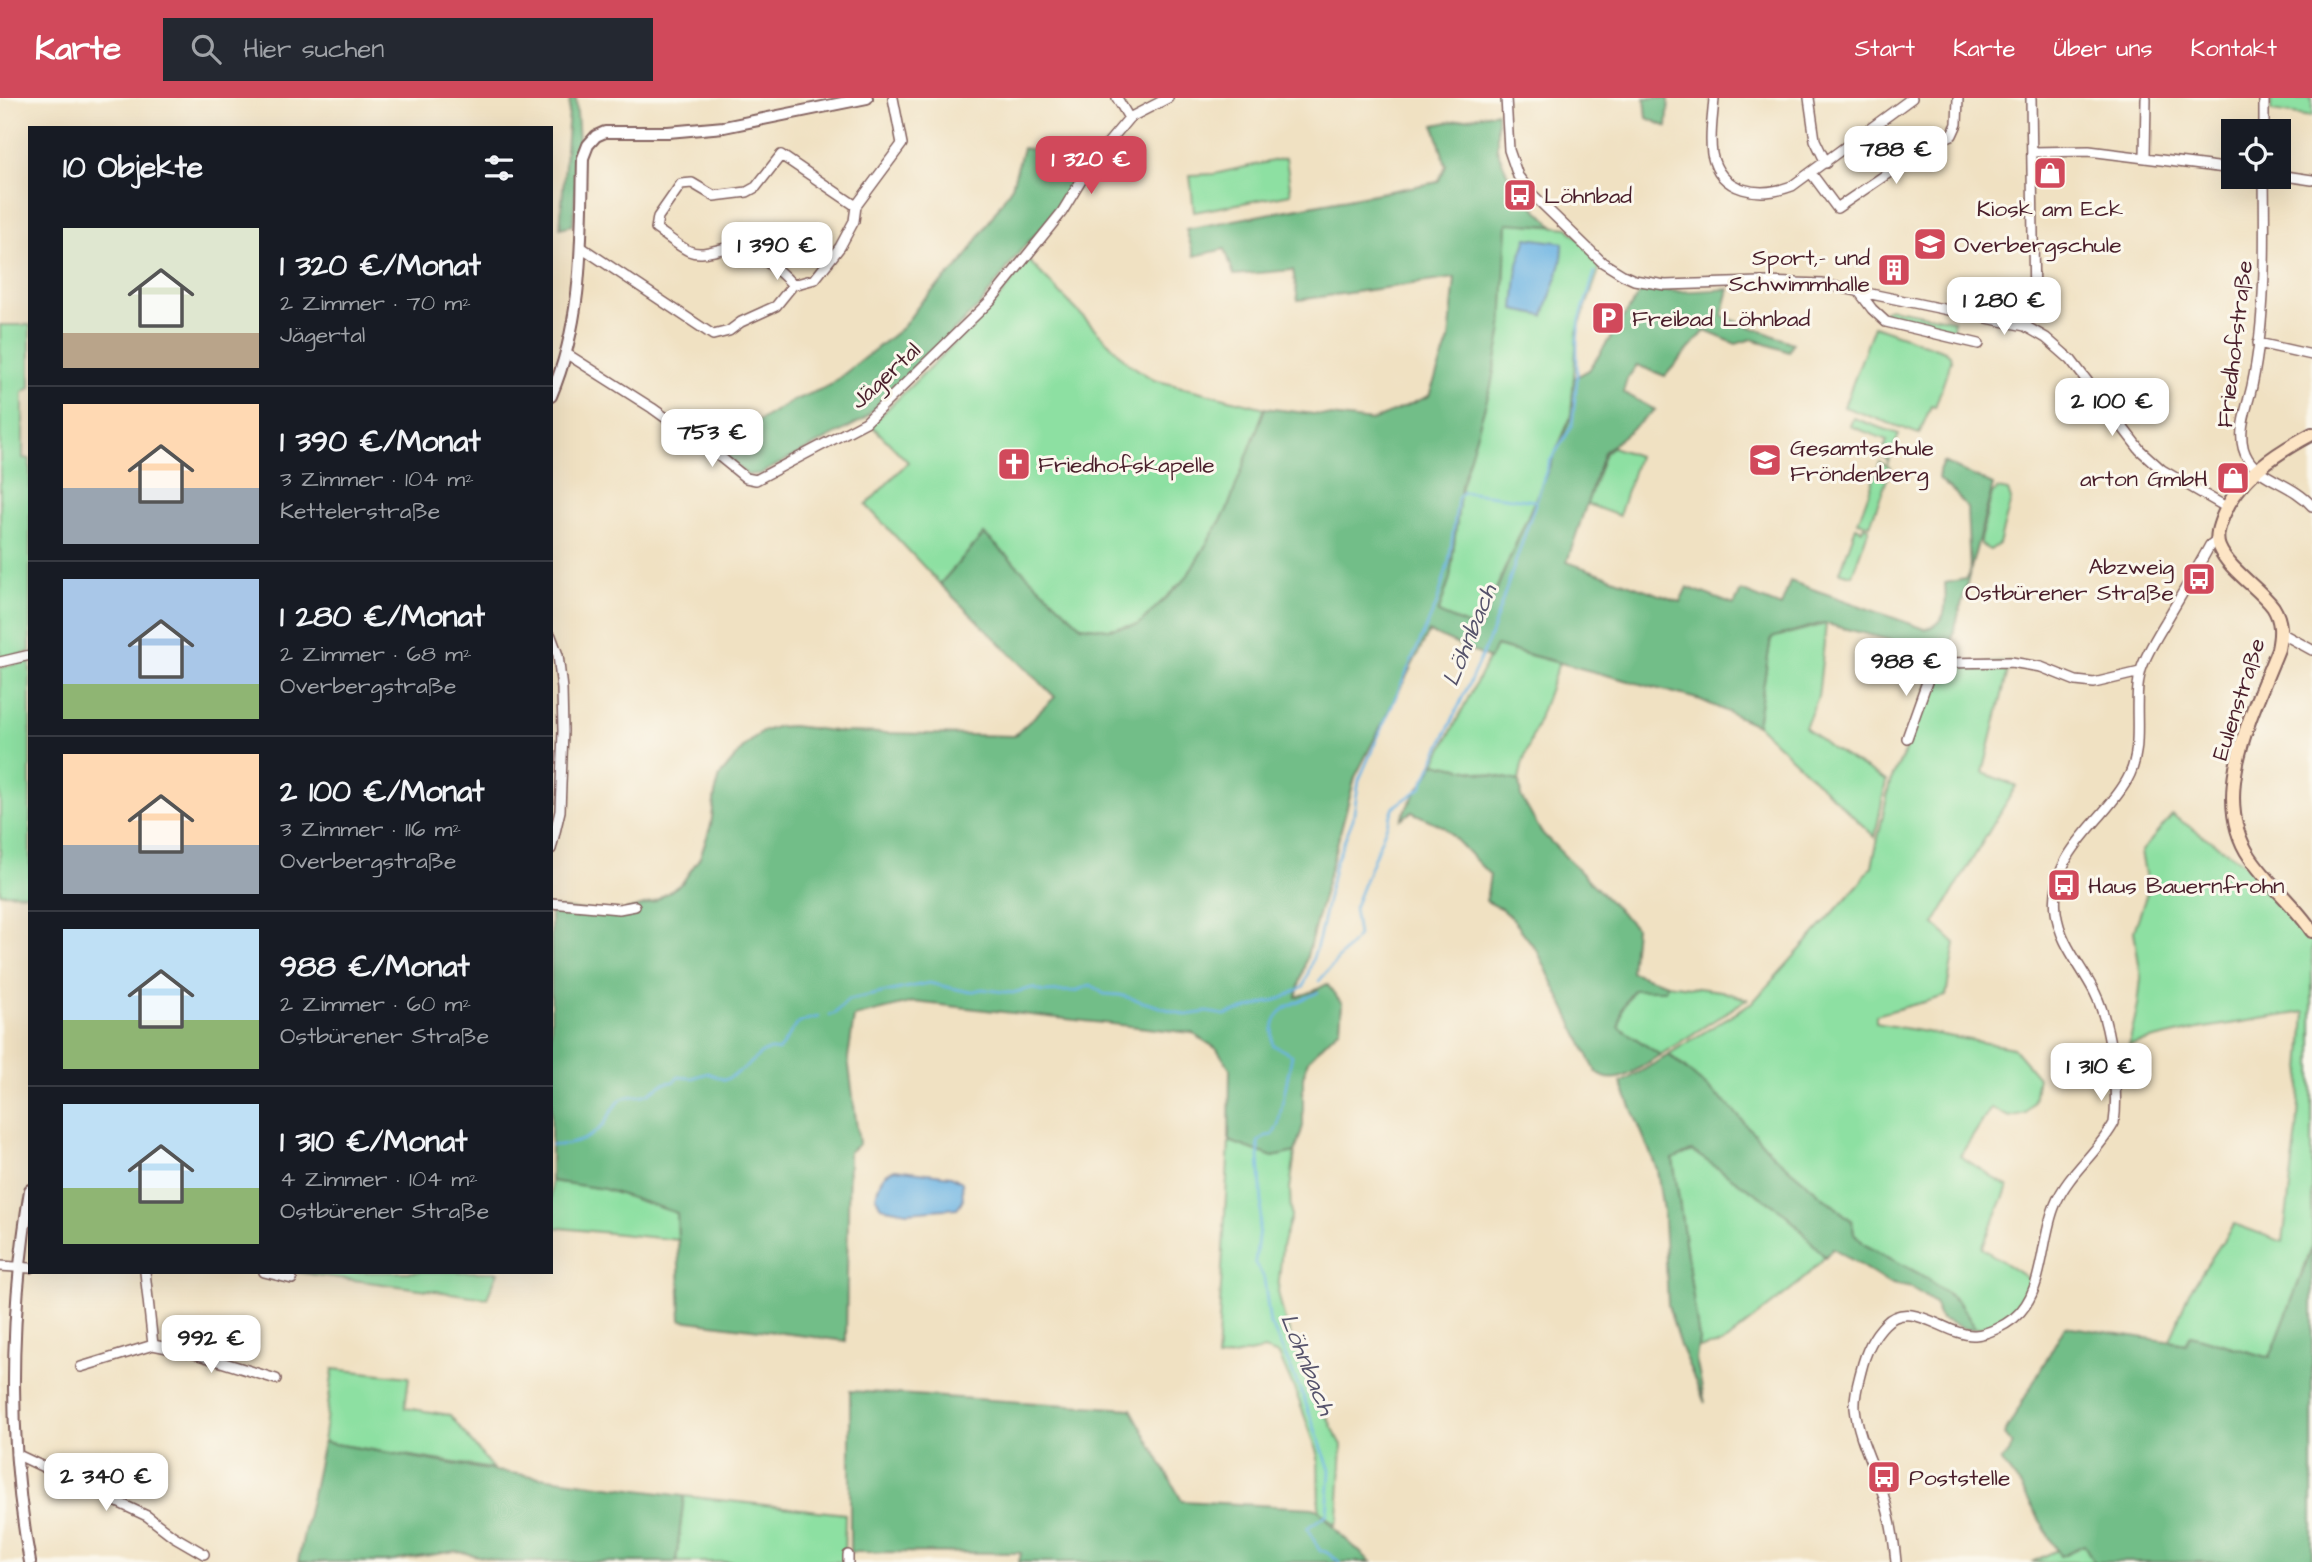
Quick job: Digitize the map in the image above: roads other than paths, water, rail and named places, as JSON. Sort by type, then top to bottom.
[{"type":"main road","points":[[2218,539],[2220,524],[2227,507],[2240,487],[2257,469],[2312,434]]},
{"type":"main road","name":"Eulenstraße","points":[[2218,539],[2219,548],[2228,560],[2273,607],[2281,633],[2278,649],[2242,742],[2232,815],[2238,837],[2251,859],[2312,931]]},
{"type":"street","points":[[553,391],[568,354],[577,304],[583,158],[588,145],[596,136],[605,132],[667,132],[724,127],[867,98]]},
{"type":"street","points":[[581,247],[713,335],[729,331],[741,322],[776,306],[793,285],[815,279],[840,247],[854,221],[856,206],[902,144],[893,98]]},
{"type":"street","points":[[1118,100],[1129,118],[1168,98]]},
{"type":"street","points":[[1506,98],[1509,150],[1518,176],[1532,194],[1602,262],[1623,275],[1634,280],[1665,285],[1823,285],[2025,326],[2046,338],[2071,360],[2140,450],[2162,470],[2227,507]]},
{"type":"street","points":[[1714,98],[1713,155],[1720,172],[1737,188],[1763,193],[1791,186],[1912,98]]},
{"type":"street","points":[[1808,98],[1815,140],[1826,163]]},
{"type":"street","points":[[1896,98],[1897,110]]},
{"type":"street","points":[[1811,173],[1837,208],[1934,142],[1952,135],[1957,124],[1958,98]]},
{"type":"street","points":[[2025,326],[2034,306],[2031,98]]},
{"type":"street","points":[[2145,157],[2146,98]]},
{"type":"street","points":[[2264,98],[2264,119]]},
{"type":"street","name":"Jägertal","points":[[568,354],[652,408],[746,478],[756,480],[866,422],[990,300],[1062,212],[1093,161],[1129,118]]},
{"type":"street","points":[[2032,152],[2089,152],[2221,167]]},
{"type":"street","points":[[793,285],[783,274],[747,249],[736,246],[691,252],[656,229],[658,217],[681,184],[692,183],[714,196],[747,192],[756,187],[781,155],[856,206]]},
{"type":"street","points":[[2291,177],[2312,180]]},
{"type":"street","name":"Friedhofstraße","points":[[2257,469],[2248,458],[2241,437],[2258,343],[2264,264],[2264,189]]},
{"type":"street","points":[[1860,292],[1871,309],[1886,322],[1979,344]]},
{"type":"street","points":[[2258,343],[2312,355]]},
{"type":"street","points":[[2257,469],[2296,490],[2312,506]]},
{"type":"street","points":[[1896,1562],[1887,1505],[1855,1408],[1857,1387],[1870,1345],[1887,1321],[1908,1315],[1921,1316],[1965,1334],[1975,1335],[1986,1333],[2012,1320],[2024,1309],[2032,1293],[2045,1234],[2060,1193],[2114,1123],[2111,1051],[2105,1020],[2095,993],[2065,945],[2058,928],[2056,893],[2068,856],[2127,782],[2134,765],[2140,672],[2210,545],[2218,539]]},
{"type":"street","points":[[2281,633],[2312,650]]},
{"type":"street","points":[[553,641],[558,655],[562,689],[563,731],[560,811],[553,841]]},
{"type":"street","points":[[0,662],[28,655]]},
{"type":"street","points":[[1907,738],[1932,668],[1941,663],[2011,662],[2041,667],[2076,681],[2094,683],[2140,672]]},
{"type":"street","points":[[553,903],[618,909],[635,906]]},
{"type":"street","points":[[28,1216],[13,1388],[16,1454],[30,1562]]},
{"type":"street","points":[[0,1266],[24,1268]]},
{"type":"street","points":[[145,1274],[153,1345]]},
{"type":"street","points":[[272,1274],[292,1279]]},
{"type":"street","points":[[81,1367],[153,1345],[192,1353],[276,1380]]},
{"type":"street","points":[[16,1454],[147,1516],[173,1536],[204,1554]]},
{"type":"water","points":[[1527,238],[1563,243],[1559,271],[1544,316],[1514,310],[1518,264]]},
{"type":"water","points":[[895,1169],[951,1176],[962,1182],[963,1200],[957,1208],[907,1212],[881,1207],[876,1197],[880,1183]]},
{"type":"waterway","name":"Löhnbach","points":[[1319,981],[1358,936],[1354,908],[1394,807],[1421,788],[1489,640],[1549,463],[1572,426],[1580,319],[1595,272]]},
{"type":"waterway","points":[[830,1015],[848,1000],[929,983],[970,992],[982,989],[1012,993],[1032,988],[1043,992],[1075,991],[1091,985],[1104,994],[1120,995],[1186,1015],[1207,1012],[1225,1015],[1283,998],[1304,986],[1319,939],[1335,864],[1353,819],[1359,780],[1437,603],[1449,561],[1458,498],[1463,492],[1536,501]]},
{"type":"waterway","name":"Löhnbach","points":[[1318,992],[1284,1009],[1275,1021],[1273,1029],[1273,1045],[1292,1055],[1278,1125],[1273,1135],[1258,1142],[1262,1203],[1255,1262],[1264,1278],[1270,1325],[1303,1396],[1330,1470],[1327,1514],[1307,1528],[1320,1551],[1340,1562]]},
{"type":"waterway","points":[[553,1145],[565,1145],[585,1139],[602,1126],[622,1099],[646,1094],[678,1077],[692,1078],[708,1073],[725,1080],[745,1068],[760,1054],[768,1050],[778,1051],[797,1025],[819,1017]]},
{"type":"place","name":"Kiosk am Eck","points":[[2050,173]]},
{"type":"place","name":"Löhnbad","points":[[1520,195]]},
{"type":"place","name":"Overbergschule","points":[[1930,244]]},
{"type":"place","name":"Sport,- und Schwimmhalle","points":[[1894,270]]},
{"type":"place","name":"Freibad Löhnbad","points":[[1608,318]]},
{"type":"place","name":"Gesamtschule Fröndenberg","points":[[1765,460]]},
{"type":"place","name":"Friedhofskapelle","points":[[1014,464]]},
{"type":"place","name":"arton GmbH","points":[[2233,478]]},
{"type":"place","name":"Abzweig Ostbürener Straße","points":[[2199,579]]},
{"type":"place","name":"Haus Bauernfrohn","points":[[2064,885]]},
{"type":"place","name":"Poststelle","points":[[1884,1477]]}]
